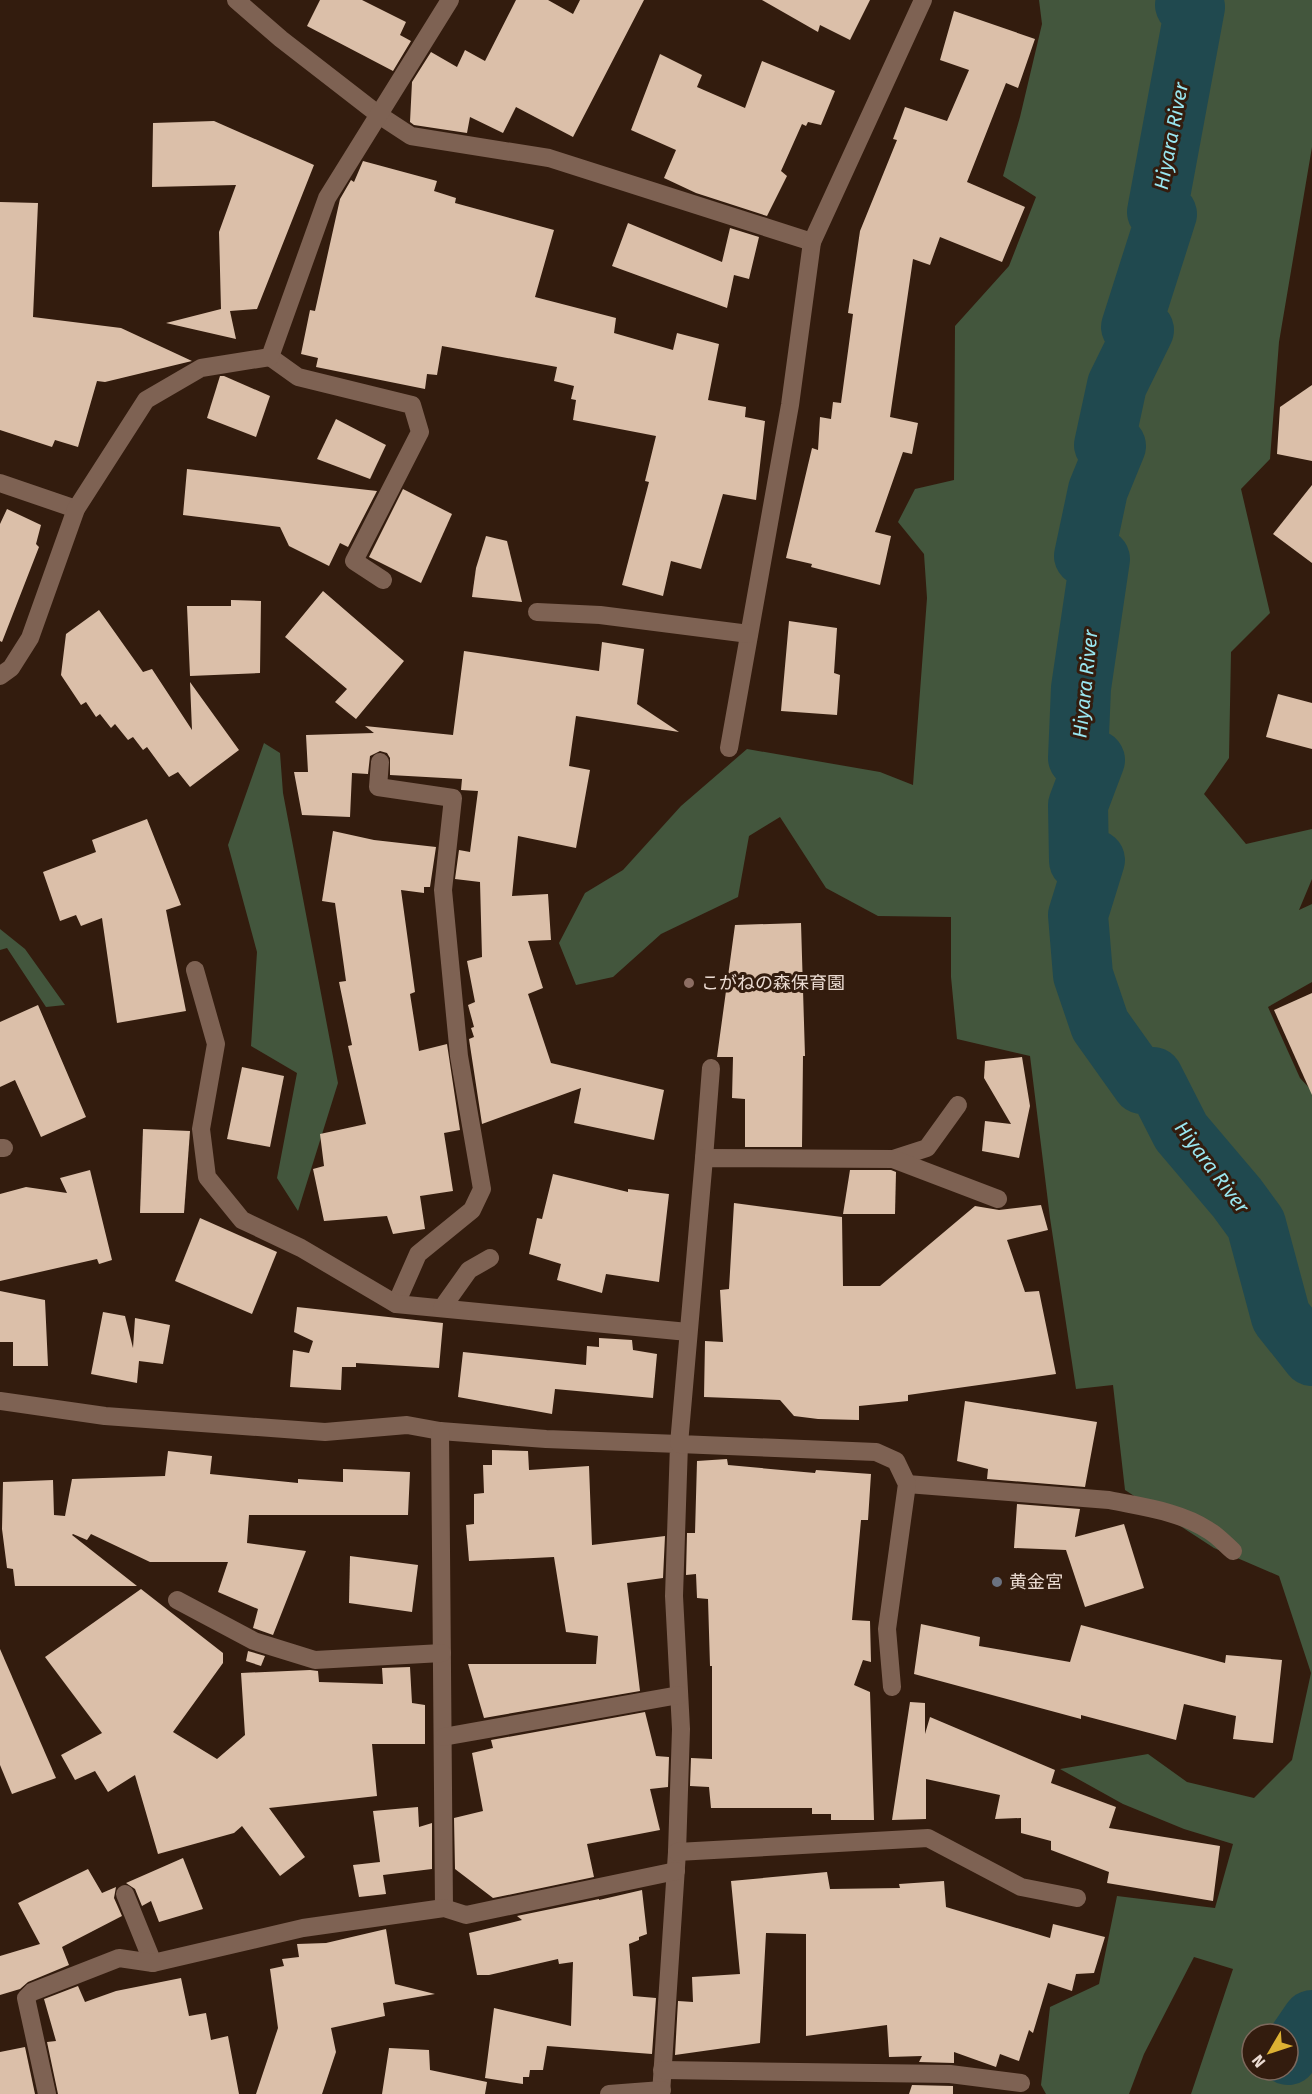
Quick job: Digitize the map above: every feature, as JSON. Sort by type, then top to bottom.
[{"type":"street","points":[[236,0],[281,39],[379,115],[411,136],[549,158],[812,242]]},
{"type":"street","points":[[270,357],[327,198],[450,0]]},
{"type":"street","points":[[729,748],[790,405],[812,242],[923,0]]},
{"type":"street","points":[[0,676],[11,668],[30,638],[76,509],[146,400],[201,368],[270,357],[298,377],[411,405],[420,432],[354,561],[383,580]]},
{"type":"street","points":[[0,483],[76,509]]},
{"type":"street","points":[[537,612],[600,615],[749,634]]},
{"type":"street","points":[[381,762],[378,787],[453,798],[443,890],[459,1056],[482,1189],[472,1210],[418,1254],[396,1304]]},
{"type":"street","points":[[195,970],[216,1044],[201,1129],[207,1177],[242,1220],[301,1248],[396,1304],[688,1332]]},
{"type":"street","points":[[609,2094],[662,2092],[677,1852],[681,1729],[674,1596],[679,1444],[711,1068]]},
{"type":"street","points":[[704,1158],[893,1159],[927,1148],[958,1105]]},
{"type":"street","points":[[893,1159],[998,1199]]},
{"type":"street","points":[[442,1308],[469,1270],[490,1258]]},
{"type":"street","points":[[0,1401],[105,1416],[325,1432],[407,1425],[440,1431],[546,1439],[876,1452],[896,1461],[907,1484],[887,1629],[892,1687]]},
{"type":"street","points":[[440,1431],[444,1908]]},
{"type":"street","points":[[907,1484],[1109,1500],[1129,1504],[1185,1517],[1209,1530],[1233,1551]]},
{"type":"street","points":[[177,1600],[254,1641],[315,1660],[442,1653]]},
{"type":"street","points":[[442,1737],[679,1695]]},
{"type":"street","points":[[677,1852],[928,1839],[1021,1887],[1077,1898]]},
{"type":"street","points":[[47,2094],[26,1998],[32,1992],[119,1958],[153,1963],[303,1928],[444,1908],[466,1916],[676,1871]]},
{"type":"street","points":[[125,1894],[153,1963]]},
{"type":"street","points":[[662,2070],[950,2074],[1021,2083]]},
{"type":"green space","points":[[1039,0],[1312,0],[1312,147],[1279,342],[1270,459],[1241,489],[1270,613],[1231,652],[1229,758],[1204,794],[1246,844],[1312,829],[1312,879],[1299,910],[1312,904],[1312,982],[1268,1007],[1300,1078],[1312,1091],[1312,2094],[1191,2094],[1233,1969],[1194,1957],[1144,2054],[1129,2094],[1046,2094],[1041,2085],[1050,2007],[1099,1984],[1117,1896],[1215,1908],[1233,1844],[1184,1829],[1123,1804],[1060,1769],[1148,1754],[1187,1782],[1254,1798],[1292,1760],[1311,1673],[1279,1576],[1214,1548],[1125,1490],[1113,1385],[1076,1389],[1050,1218],[1030,1056],[957,1039],[951,977],[951,917],[878,916],[826,888],[780,817],[749,836],[738,897],[661,934],[613,977],[576,985],[559,943],[585,893],[623,870],[681,806],[747,749],[880,772],[913,785],[927,598],[924,554],[898,522],[915,489],[954,480],[955,326],[1009,266],[1036,197],[1003,176],[1020,117],[1042,24]]},
{"type":"green space","points":[[264,743],[280,753],[283,793],[338,1083],[298,1211],[277,1178],[297,1073],[251,1046],[257,952],[228,845]]},
{"type":"green space","points":[[0,929],[25,949],[65,1005],[46,1007],[7,948],[0,950]]},
{"type":"building","points":[[320,0],[362,0],[406,22],[400,35],[411,41],[393,71],[307,26]]},
{"type":"building","points":[[516,0],[548,0],[573,14],[580,0],[644,0],[573,137],[516,107],[503,133],[470,117],[467,133],[414,125],[410,122],[412,82],[431,52],[457,67],[465,50],[485,61]]},
{"type":"building","points":[[762,0],[870,0],[850,40],[820,25],[818,32]]},
{"type":"building","points":[[954,11],[1035,39],[1018,88],[1006,83],[967,182],[1025,207],[1002,262],[940,237],[930,265],[913,259],[890,417],[918,423],[912,454],[903,452],[875,532],[891,536],[880,585],[786,558],[812,448],[818,450],[820,417],[831,419],[833,402],[841,403],[853,314],[848,313],[860,231],[897,140],[893,139],[905,107],[947,121],[969,70],[940,60]]},
{"type":"building","points":[[660,54],[702,75],[697,87],[745,108],[762,61],[835,91],[821,125],[808,122],[806,126],[802,124],[781,171],[787,176],[767,216],[696,193],[664,178],[676,150],[631,130]]},
{"type":"building","points":[[214,121],[314,165],[257,309],[230,311],[236,339],[166,323],[221,309],[219,232],[236,185],[152,187],[153,123]]},
{"type":"building","points":[[363,161],[437,181],[434,191],[456,198],[455,203],[554,230],[535,297],[616,318],[614,333],[673,350],[677,333],[719,344],[708,400],[746,407],[745,417],[765,421],[756,500],[723,494],[701,569],[671,561],[663,596],[622,585],[649,482],[645,481],[656,436],[573,420],[576,400],[571,399],[574,386],[554,381],[557,367],[442,346],[437,375],[427,374],[425,389],[316,367],[318,358],[301,354],[310,310],[315,311],[340,199],[351,180],[354,182]]},
{"type":"building","points":[[0,202],[38,203],[33,317],[121,328],[192,361],[105,382],[97,381],[78,447],[55,440],[52,447],[0,430]]},
{"type":"building","points":[[628,223],[722,262],[730,228],[759,237],[749,279],[734,275],[727,308],[612,266]]},
{"type":"building","points":[[220,376],[270,396],[256,437],[207,418]]},
{"type":"building","points":[[1312,385],[1312,461],[1277,454],[1280,407]]},
{"type":"building","points":[[336,419],[386,445],[370,479],[317,459]]},
{"type":"building","points":[[187,469],[377,491],[348,547],[340,543],[329,566],[289,546],[280,527],[183,515]]},
{"type":"building","points":[[1312,485],[1312,563],[1273,534]]},
{"type":"building","points":[[403,489],[452,514],[421,583],[369,557]]},
{"type":"building","points":[[7,509],[41,525],[36,544],[39,547],[2,642],[0,641],[0,524]]},
{"type":"building","points":[[486,536],[507,541],[522,602],[472,597],[476,568]]},
{"type":"building","points":[[323,591],[404,661],[356,719],[335,702],[347,689],[285,637]]},
{"type":"building","points":[[231,600],[261,601],[260,673],[190,676],[187,606],[231,606]]},
{"type":"building","points":[[99,610],[143,672],[152,669],[192,730],[190,682],[239,750],[190,787],[178,772],[169,777],[147,747],[143,750],[133,737],[128,740],[115,724],[111,728],[100,714],[96,717],[86,702],[81,705],[61,675],[66,634]]},
{"type":"building","points":[[789,621],[837,628],[834,673],[840,675],[837,715],[781,711]]},
{"type":"building","points":[[602,642],[644,649],[637,704],[679,732],[576,716],[569,766],[590,770],[576,848],[518,836],[512,896],[548,894],[551,940],[528,941],[543,988],[528,994],[551,1063],[664,1090],[654,1140],[574,1123],[581,1088],[482,1124],[469,1039],[474,1037],[471,1028],[474,1027],[468,1005],[475,1002],[467,961],[482,957],[480,882],[455,879],[459,850],[470,852],[478,791],[461,790],[462,779],[390,775],[390,758],[387,753],[380,751],[370,756],[368,774],[352,773],[350,817],[302,815],[294,772],[308,772],[306,735],[374,733],[365,726],[453,735],[464,651],[599,671]]},
{"type":"building","points":[[1278,694],[1312,703],[1312,749],[1266,737]]},
{"type":"building","points":[[147,819],[181,905],[166,910],[186,1011],[117,1023],[102,918],[81,926],[76,915],[60,921],[43,872],[96,852],[92,840]]},
{"type":"building","points":[[333,831],[374,840],[436,847],[430,887],[424,887],[424,893],[401,890],[415,992],[410,994],[419,1051],[447,1044],[460,1130],[444,1133],[453,1191],[420,1196],[425,1229],[393,1234],[387,1216],[324,1221],[313,1169],[324,1166],[320,1134],[366,1124],[348,1046],[352,1045],[339,982],[346,981],[335,903],[322,901]]},
{"type":"building","points":[[801,923],[805,1056],[803,1056],[802,1147],[745,1147],[745,1099],[732,1098],[733,1057],[717,1057],[735,925]]},
{"type":"building","points":[[1312,993],[1312,1095],[1274,1010]]},
{"type":"building","points":[[38,1005],[86,1117],[41,1137],[15,1080],[0,1087],[0,1022]]},
{"type":"building","points":[[1022,1057],[1030,1106],[1019,1158],[982,1151],[985,1121],[1011,1124],[984,1078],[985,1061]]},
{"type":"building","points":[[242,1067],[284,1076],[270,1147],[227,1139]]},
{"type":"building","points":[[143,1129],[190,1131],[184,1213],[140,1213]]},
{"type":"building","points":[[90,1170],[112,1260],[99,1264],[97,1259],[0,1281],[0,1194],[26,1187],[67,1193],[60,1178]]},
{"type":"building","points":[[850,1170],[896,1172],[895,1214],[843,1214]]},
{"type":"building","points":[[553,1174],[628,1192],[628,1189],[669,1194],[659,1282],[606,1274],[602,1293],[557,1280],[561,1264],[529,1254],[537,1218],[542,1219]]},
{"type":"building","points":[[734,1203],[842,1217],[843,1286],[880,1286],[975,1206],[999,1210],[1041,1205],[1048,1230],[1007,1240],[1025,1292],[1039,1291],[1056,1374],[908,1395],[908,1401],[859,1406],[859,1420],[794,1416],[780,1400],[704,1397],[705,1341],[723,1342],[720,1290],[729,1289]]},
{"type":"building","points":[[200,1218],[277,1252],[252,1314],[175,1281]]},
{"type":"building","points":[[0,1291],[45,1300],[48,1366],[13,1366],[13,1342],[0,1342]]},
{"type":"building","points":[[297,1307],[443,1323],[439,1368],[356,1363],[356,1367],[342,1367],[341,1390],[290,1387],[293,1350],[309,1353],[313,1341],[294,1332]]},
{"type":"building","points":[[103,1312],[125,1316],[133,1348],[135,1318],[170,1325],[163,1364],[139,1361],[137,1383],[91,1374]]},
{"type":"building","points":[[599,1338],[632,1340],[633,1350],[657,1354],[653,1398],[555,1389],[552,1414],[458,1397],[463,1352],[586,1365],[587,1346],[599,1347]]},
{"type":"building","points":[[965,1401],[1097,1422],[1085,1487],[987,1479],[988,1469],[957,1461]]},
{"type":"building","points":[[492,1450],[528,1451],[529,1470],[589,1466],[592,1545],[665,1536],[663,1578],[627,1583],[640,1691],[484,1718],[468,1664],[596,1664],[598,1636],[566,1632],[554,1557],[469,1561],[466,1525],[474,1524],[474,1494],[484,1493],[483,1465],[492,1465]]},
{"type":"building","points":[[168,1451],[212,1456],[210,1474],[298,1483],[298,1479],[343,1482],[343,1469],[410,1472],[408,1515],[249,1515],[247,1543],[306,1551],[273,1635],[253,1628],[258,1609],[218,1592],[228,1562],[150,1562],[91,1534],[87,1540],[72,1535],[137,1586],[15,1586],[13,1569],[7,1568],[2,1529],[3,1482],[53,1480],[54,1515],[65,1516],[72,1479],[165,1476]]},
{"type":"building","points":[[727,1459],[728,1465],[815,1473],[816,1470],[871,1474],[868,1520],[861,1520],[852,1620],[870,1621],[871,1662],[863,1660],[854,1685],[870,1692],[874,1820],[831,1820],[831,1814],[812,1814],[812,1808],[711,1808],[709,1787],[690,1786],[691,1758],[712,1759],[712,1666],[710,1666],[708,1599],[697,1598],[696,1574],[686,1575],[687,1533],[695,1533],[697,1461]]},
{"type":"building","points":[[1017,1504],[1080,1509],[1075,1537],[1124,1524],[1144,1588],[1085,1607],[1066,1550],[1014,1548]]},
{"type":"building","points":[[350,1556],[418,1565],[412,1612],[349,1603]]},
{"type":"building","points":[[141,1589],[223,1653],[223,1663],[173,1732],[217,1759],[245,1735],[241,1673],[310,1670],[318,1671],[319,1682],[383,1684],[382,1668],[410,1667],[412,1703],[425,1705],[425,1744],[372,1744],[377,1796],[269,1808],[305,1857],[280,1876],[242,1826],[234,1833],[158,1854],[135,1775],[108,1792],[95,1771],[75,1780],[61,1755],[102,1733],[45,1657]]},
{"type":"building","points":[[921,1624],[980,1637],[979,1646],[1070,1662],[1081,1625],[1225,1663],[1226,1655],[1282,1660],[1273,1743],[1233,1739],[1236,1716],[1184,1704],[1176,1740],[1081,1715],[1081,1719],[914,1674]]},
{"type":"building","points":[[0,1649],[56,1778],[12,1794],[0,1765]]},
{"type":"building","points":[[248,1651],[265,1656],[261,1666],[246,1661]]},
{"type":"building","points":[[910,1702],[925,1703],[925,1734],[930,1717],[1055,1770],[1051,1783],[1116,1807],[1109,1828],[1220,1846],[1213,1901],[1107,1883],[1109,1872],[1051,1850],[1051,1841],[1021,1833],[1021,1818],[995,1819],[1000,1795],[926,1779],[926,1819],[892,1820]]},
{"type":"building","points":[[645,1712],[656,1756],[669,1757],[668,1787],[650,1789],[660,1830],[587,1844],[594,1877],[493,1898],[455,1869],[454,1818],[483,1811],[472,1753],[493,1748],[491,1740]]},
{"type":"building","points":[[418,1807],[419,1827],[432,1823],[432,1869],[383,1875],[386,1894],[359,1897],[353,1865],[380,1862],[373,1811]]},
{"type":"building","points":[[183,1858],[203,1909],[159,1922],[151,1901],[142,1906],[135,1889],[126,1883]]},
{"type":"building","points":[[88,1869],[102,1893],[116,1887],[114,1898],[122,1916],[62,1947],[69,1965],[28,1982],[20,1989],[0,1995],[0,1956],[40,1944],[18,1903]]},
{"type":"building","points":[[827,1872],[830,1889],[900,1888],[899,1884],[944,1881],[946,1907],[1050,1938],[1053,1924],[1105,1937],[1094,1973],[1076,1974],[1072,1991],[1048,1983],[1033,2033],[1029,2030],[1019,2061],[1000,2054],[996,2067],[954,2052],[954,2063],[919,2062],[922,2056],[889,2057],[887,2025],[806,2036],[806,1934],[766,1933],[760,2043],[675,2055],[678,2001],[693,2002],[692,1977],[740,1974],[731,1881]]},
{"type":"building","points":[[642,1890],[647,1934],[629,1944],[633,1996],[656,1998],[652,2054],[547,2046],[543,2070],[530,2070],[529,2077],[523,2077],[523,2084],[485,2078],[494,2008],[571,2026],[573,1962],[559,1964],[558,1959],[489,1975],[477,1975],[469,1933],[522,1920],[517,1916]]},
{"type":"building","points":[[386,1929],[395,1984],[435,1994],[383,2003],[385,2016],[331,2028],[336,2052],[322,2094],[256,2094],[278,2028],[270,1969],[284,1966],[282,1959],[299,1957],[297,1944],[326,1943]]},
{"type":"building","points":[[181,1978],[189,2016],[206,2013],[211,2040],[228,2036],[239,2094],[58,2094],[47,2042],[56,2041],[44,1999],[78,1986],[85,2002],[116,1991]]},
{"type":"building","points":[[25,2047],[35,2094],[0,2094],[0,2052]]},
{"type":"building","points":[[389,2048],[429,2050],[430,2070],[487,2082],[485,2094],[382,2094]]},
{"type":"building","points":[[912,2085],[953,2086],[953,2094],[909,2094]]},
{"type":"waterway","name":"Hiyara River","points":[[1186,0],[1185,5],[1195,7],[1157,212],[1167,214],[1131,327],[1144,330],[1117,385],[1104,445],[1116,446],[1098,490],[1084,556],[1100,559],[1081,688],[1078,758],[1095,760],[1078,805],[1079,861],[1095,860],[1078,915],[1083,975],[1100,1025],[1142,1084],[1153,1077],[1181,1132],[1256,1224],[1281,1317],[1312,1356]]},
{"type":"waterway","name":"Hiyara River","points":[[1300,2038],[1312,2020]]},
{"type":"place","name":"こがねの森保育園","points":[[689,983]]},
{"type":"place","name":"黄金宮","points":[[997,1582]]}]
